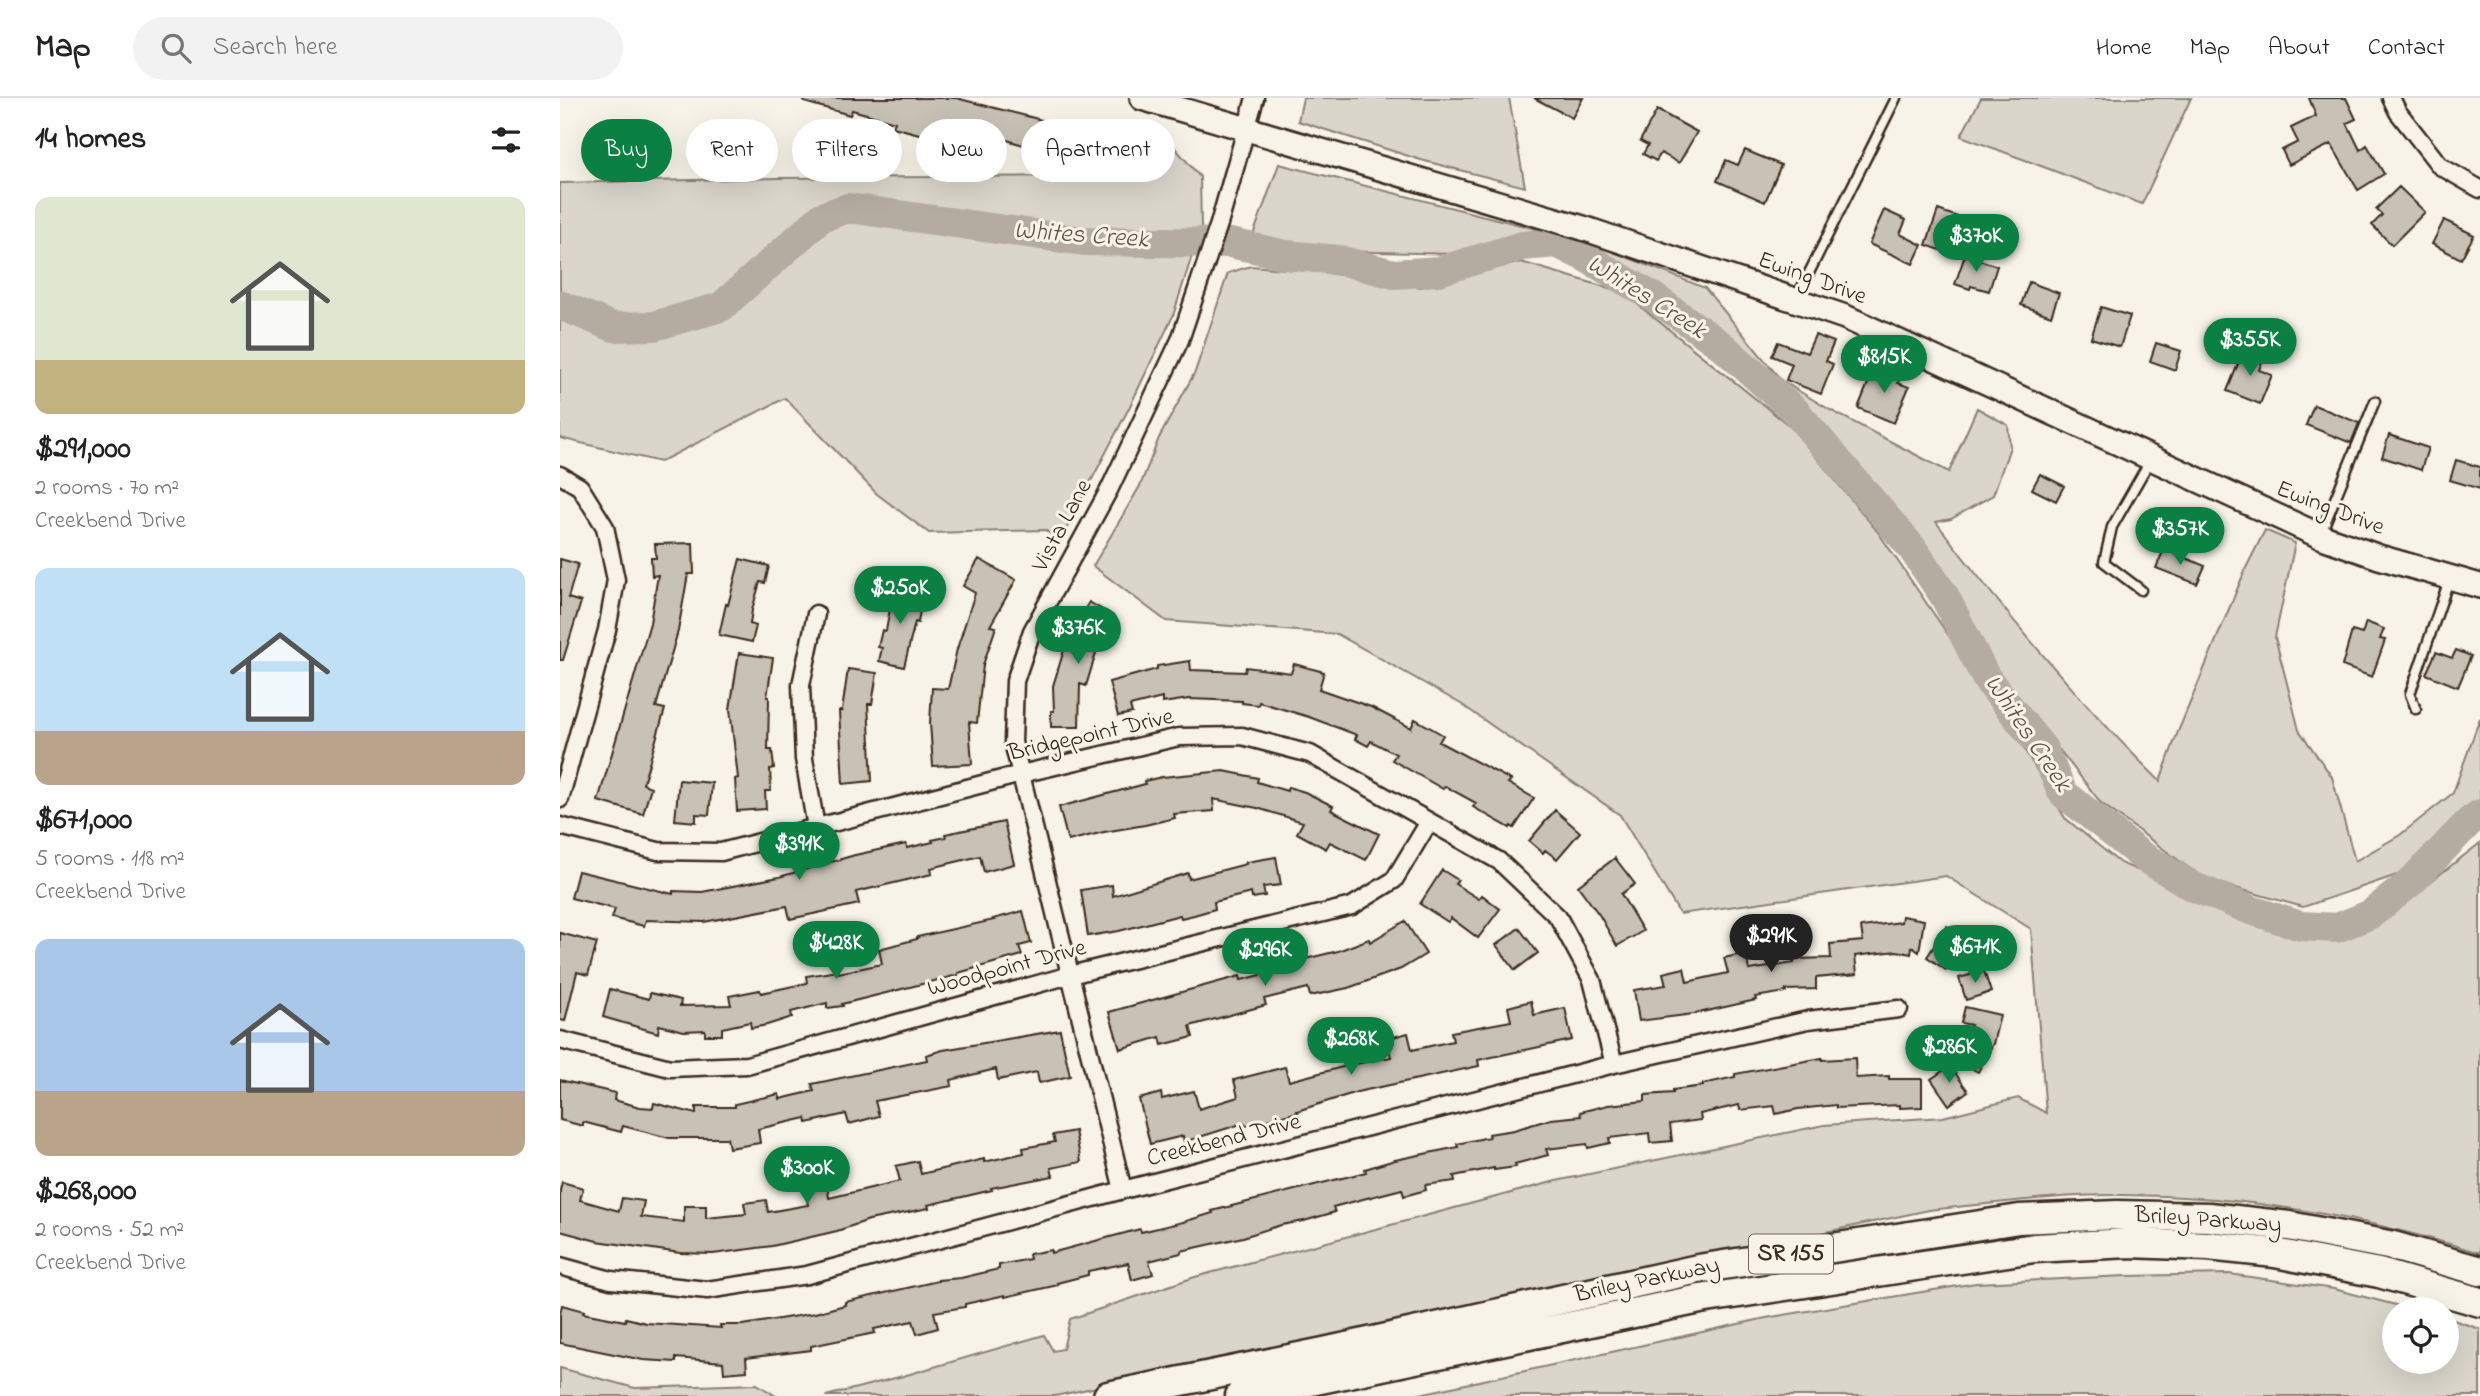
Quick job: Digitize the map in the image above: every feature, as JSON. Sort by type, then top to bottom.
[{"type":"highway","name":"Briley Parkway","points":[[1108,1396],[1324,1352],[1699,1269],[2020,1219],[2117,1215],[2209,1217],[2289,1226],[2393,1246],[2480,1271]]},
{"type":"highway","name":"Briley Parkway","points":[[1240,1396],[1700,1299],[2034,1248],[2129,1243],[2208,1246],[2275,1253],[2379,1273],[2480,1302]]},
{"type":"street","name":"Ewing Drive","points":[[1142,98],[1583,228],[1845,317],[2320,536],[2379,557],[2480,586]]},
{"type":"street","name":"Vista Lane","points":[[1124,1190],[1013,742],[1015,681],[1032,631],[1109,490],[1180,340],[1219,224],[1255,98]]},
{"type":"street","points":[[2391,98],[2398,112],[2440,166],[2480,189]]},
{"type":"street","points":[[560,475],[580,487],[606,527],[617,580],[607,630],[560,799]]},
{"type":"street","points":[[816,614],[800,685],[804,759],[816,827]]},
{"type":"street","name":"Bridgepoint Drive","points":[[560,826],[658,851],[720,852],[1021,774],[1179,737],[1241,736],[1310,754],[1499,861],[1558,917],[1592,981],[1614,1064]]},
{"type":"street","name":"Woodpoint Drive","points":[[560,1040],[670,1068],[747,1065],[1070,975],[1352,905],[1394,880],[1429,822]]},
{"type":"street","name":"Creekbend Drive","points":[[560,1266],[611,1280],[707,1290],[807,1275],[1614,1064],[1808,1020],[1899,1009]]},
{"type":"lane","points":[[1796,300],[1896,98]]},
{"type":"lane","points":[[2320,536],[2375,401]]},
{"type":"lane","points":[[2141,590],[2104,562],[2112,527],[2151,459]]},
{"type":"lane","points":[[2416,709],[2410,694],[2450,578]]},
{"type":"shaded area","points":[[1303,98],[1509,98],[1525,187],[1421,160],[1298,121]]},
{"type":"shaded area","points":[[1981,98],[2191,98],[2142,204],[1961,136]]},
{"type":"shaded area","points":[[1175,148],[1200,177],[1201,227],[1173,316],[1060,541],[1045,530],[929,533],[877,494],[785,398],[660,462],[560,438],[560,183],[686,180],[778,182],[778,178],[792,178],[792,182],[902,182],[902,177],[916,177],[916,182],[1007,182],[1007,177],[1021,176],[1021,182],[1175,182]]},
{"type":"shaded area","points":[[1279,164],[1591,243],[1705,288],[1781,380],[1830,410],[1949,472],[1977,408],[2008,425],[2010,447],[1993,495],[1951,519],[1936,522],[2043,656],[2100,720],[2160,781],[2246,568],[2265,530],[2295,543],[2275,637],[2299,730],[2332,777],[2355,861],[2400,835],[2453,793],[2480,718],[2480,805],[2400,874],[2303,907],[2204,879],[2101,803],[1997,670],[1906,523],[1795,400],[1690,308],[1593,251],[1541,236],[1456,254],[1336,251],[1252,238]]},
{"type":"shaded area","points":[[1521,262],[1622,292],[1791,427],[1878,532],[2013,730],[2065,818],[2120,863],[2243,914],[2312,934],[2370,929],[2480,843],[2480,1253],[2391,1228],[2254,1203],[2161,1196],[2091,1195],[2045,1198],[1929,1210],[1055,1396],[826,1396],[1044,1335],[1053,1351],[1063,1349],[1070,1319],[1195,1277],[1556,1181],[1824,1125],[1943,1117],[2018,1098],[2046,1113],[2031,929],[1946,876],[1680,914],[1620,815],[1461,704],[1337,634],[1166,621],[1093,566],[1140,486],[1159,438],[1195,372],[1228,273],[1251,266],[1321,272],[1421,287]]},
{"type":"shaded area","points":[[2229,1274],[2334,1289],[2382,1301],[2382,1374],[2459,1374],[2459,1322],[2480,1329],[2480,1396],[1411,1396],[1766,1318],[1976,1283]]},
{"type":"shaded area","points":[[560,1368],[635,1388],[757,1384],[776,1396],[560,1396]]},
{"type":"building","points":[[804,98],[956,98],[1038,119],[1021,119],[1021,144],[1007,140],[1007,119],[916,119],[916,133],[902,129],[902,119],[884,119],[852,110],[850,115],[804,102]]},
{"type":"building","points":[[1534,98],[1583,98],[1572,118]]},
{"type":"building","points":[[2309,98],[2346,98],[2356,119],[2347,123],[2360,150],[2367,145],[2384,174],[2358,190],[2331,144],[2289,165],[2282,150],[2298,142],[2291,128],[2316,116]]},
{"type":"building","points":[[1657,110],[1697,132],[1679,163],[1661,153],[1656,161],[1643,154],[1648,145],[1640,141]]},
{"type":"building","points":[[1745,150],[1781,165],[1765,202],[1717,181],[1726,160],[1738,165]]},
{"type":"building","points":[[2399,187],[2425,212],[2392,245],[2372,225],[2382,215],[2376,209]]},
{"type":"building","points":[[1884,210],[1906,220],[1900,234],[1922,245],[1913,264],[1869,244]]},
{"type":"building","points":[[1938,210],[1958,217],[1946,252],[1926,245]]},
{"type":"building","points":[[2444,220],[2474,235],[2461,259],[2432,244]]},
{"type":"building","points":[[1965,255],[1997,266],[1989,291],[1955,284]]},
{"type":"building","points":[[2029,282],[2059,293],[2051,316],[2021,305]]},
{"type":"building","points":[[2101,307],[2130,316],[2120,347],[2091,338]]},
{"type":"building","points":[[1815,335],[1834,342],[1826,361],[1833,364],[1821,394],[1786,380],[1792,364],[1772,356],[1778,342],[1807,353]]},
{"type":"building","points":[[2156,343],[2181,351],[2175,370],[2150,361]]},
{"type":"building","points":[[2244,349],[2264,357],[2259,370],[2272,375],[2260,404],[2227,391]]},
{"type":"building","points":[[1889,368],[1902,373],[1898,383],[1909,387],[1894,423],[1858,408],[1873,371],[1885,377]]},
{"type":"building","points":[[2314,405],[2359,423],[2351,443],[2306,425]]},
{"type":"building","points":[[2389,435],[2428,448],[2421,470],[2382,457]]},
{"type":"building","points":[[2456,460],[2480,467],[2480,489],[2450,480]]},
{"type":"building","points":[[2040,474],[2064,486],[2056,501],[2032,489]]},
{"type":"building","points":[[693,543],[694,574],[688,574],[678,631],[656,707],[665,709],[643,784],[651,787],[643,814],[598,801],[650,623],[658,575],[652,576],[651,558],[656,558],[655,544]]},
{"type":"building","points":[[2164,549],[2205,566],[2197,584],[2156,568]]},
{"type":"building","points":[[560,559],[578,564],[568,598],[581,602],[563,660],[560,660]]},
{"type":"building","points":[[740,559],[769,566],[765,583],[760,582],[752,610],[750,624],[756,626],[752,642],[719,635]]},
{"type":"building","points":[[979,559],[1016,580],[990,626],[996,627],[983,665],[977,723],[969,722],[972,764],[933,766],[930,723],[932,688],[948,689],[957,649],[975,593],[963,586]]},
{"type":"building","points":[[894,586],[923,591],[918,623],[915,622],[904,667],[879,661],[882,648],[878,647],[882,630],[886,631]]},
{"type":"building","points":[[1089,602],[1115,617],[1099,643],[1086,686],[1080,684],[1079,727],[1051,727],[1051,711],[1054,711],[1053,686],[1064,650]]},
{"type":"building","points":[[2366,622],[2384,629],[2380,639],[2385,640],[2372,677],[2342,666],[2352,631],[2362,634]]},
{"type":"building","points":[[2456,650],[2471,656],[2458,687],[2426,674],[2436,652],[2452,658]]},
{"type":"building","points":[[739,653],[773,658],[767,697],[768,750],[772,750],[774,768],[770,769],[771,791],[765,791],[766,809],[737,811],[735,779],[738,778],[730,709]]},
{"type":"building","points":[[1190,661],[1191,670],[1245,672],[1246,667],[1291,673],[1294,664],[1324,672],[1319,689],[1371,707],[1411,728],[1415,719],[1443,735],[1439,742],[1511,780],[1508,783],[1534,798],[1514,828],[1510,828],[1473,807],[1476,803],[1445,786],[1443,789],[1392,760],[1396,754],[1371,741],[1368,746],[1355,739],[1357,735],[1259,702],[1258,705],[1242,701],[1189,699],[1162,703],[1162,698],[1130,706],[1132,713],[1118,716],[1109,682],[1157,669],[1157,666]]},
{"type":"building","points":[[848,669],[877,673],[872,704],[868,704],[872,781],[843,784],[839,711],[842,711]]},
{"type":"building","points":[[1224,771],[1258,778],[1257,782],[1287,791],[1288,787],[1305,792],[1333,806],[1331,810],[1379,834],[1366,860],[1330,842],[1326,849],[1297,833],[1303,822],[1257,808],[1213,799],[1214,811],[1174,814],[1175,818],[1068,841],[1059,807],[1162,777]]},
{"type":"building","points":[[679,780],[712,783],[709,815],[696,814],[696,822],[675,820]]},
{"type":"building","points":[[1555,810],[1580,832],[1557,859],[1545,850],[1543,853],[1529,841]]},
{"type":"building","points":[[1004,822],[1014,864],[984,872],[980,856],[931,868],[932,874],[856,892],[859,904],[790,919],[787,906],[704,922],[646,920],[644,926],[612,918],[615,909],[571,898],[578,871],[673,894],[673,891],[702,892],[779,877],[855,855],[906,844],[907,848],[933,842],[932,840],[946,837],[945,834]]},
{"type":"building","points":[[1276,857],[1281,885],[1263,887],[1265,896],[1252,898],[1251,893],[1214,902],[1215,909],[1194,915],[1181,918],[1180,915],[1088,936],[1081,890],[1112,885],[1113,896],[1188,873],[1189,879],[1246,862]]},
{"type":"building","points":[[1615,858],[1635,884],[1621,894],[1643,931],[1617,946],[1578,886]]},
{"type":"building","points":[[1442,870],[1458,880],[1455,884],[1479,899],[1482,895],[1500,909],[1478,938],[1451,918],[1448,922],[1420,904]]},
{"type":"building","points":[[1023,911],[1031,943],[1019,946],[1022,955],[958,975],[842,1004],[843,1006],[827,1008],[827,1003],[791,1012],[792,1017],[767,1025],[751,1028],[750,1022],[722,1028],[722,1035],[705,1035],[705,1030],[684,1031],[659,1025],[658,1033],[603,1017],[610,989],[649,999],[650,993],[681,1000],[680,1006],[731,1005],[729,996],[760,990],[761,993],[807,983],[806,976],[882,964],[879,949]]},
{"type":"building","points":[[1902,916],[1924,920],[1919,952],[1912,947],[1911,954],[1897,951],[1855,956],[1857,974],[1816,978],[1816,989],[1786,990],[1755,997],[1756,1000],[1694,1014],[1639,1021],[1634,990],[1666,985],[1663,973],[1684,968],[1687,982],[1728,973],[1724,958],[1746,953],[1749,970],[1794,963],[1794,959],[1831,958],[1830,944],[1863,941],[1861,927],[1901,922]]},
{"type":"building","points":[[1405,921],[1426,954],[1401,969],[1348,988],[1310,996],[1308,988],[1264,999],[1266,1005],[1190,1026],[1193,1037],[1162,1045],[1160,1037],[1120,1049],[1109,1012],[1240,976],[1241,980],[1265,974],[1264,969],[1338,951],[1369,939],[1370,942]]},
{"type":"building","points":[[1947,926],[1966,938],[1946,970],[1927,957]]},
{"type":"building","points":[[1519,928],[1538,953],[1515,970],[1496,945]]},
{"type":"building","points":[[560,933],[597,943],[588,975],[577,972],[565,1021],[560,1020]]},
{"type":"building","points":[[1984,971],[1991,992],[1966,1000],[1959,978]]},
{"type":"building","points":[[1531,1001],[1534,1015],[1565,1008],[1572,1040],[1478,1060],[1479,1066],[1357,1092],[1298,1112],[1245,1126],[1244,1123],[1184,1142],[1183,1136],[1150,1144],[1139,1099],[1161,1093],[1162,1099],[1194,1091],[1199,1109],[1238,1097],[1234,1080],[1285,1067],[1289,1081],[1391,1057],[1386,1039],[1408,1033],[1412,1050],[1453,1041],[1451,1032],[1511,1021],[1508,1007]]},
{"type":"building","points":[[1965,1007],[2000,1015],[1993,1044],[1978,1072],[1953,1058],[1971,1025],[1961,1023]]},
{"type":"building","points":[[1060,1030],[1070,1076],[1039,1083],[1037,1072],[998,1080],[996,1069],[951,1080],[952,1086],[875,1101],[879,1116],[849,1124],[846,1114],[807,1123],[806,1118],[758,1129],[760,1143],[729,1148],[727,1138],[669,1138],[623,1126],[621,1132],[583,1122],[583,1126],[560,1120],[560,1080],[615,1093],[614,1100],[640,1107],[653,1108],[654,1103],[696,1114],[696,1107],[735,1107],[735,1104],[779,1094],[780,1099],[814,1091],[812,1084],[927,1060],[926,1055],[943,1050]]},
{"type":"building","points":[[1822,1058],[1855,1058],[1856,1078],[1889,1076],[1889,1079],[1922,1079],[1922,1107],[1900,1108],[1900,1105],[1836,1108],[1836,1105],[1776,1114],[1774,1106],[1740,1110],[1739,1105],[1700,1114],[1701,1120],[1670,1124],[1672,1141],[1650,1143],[1649,1133],[1609,1138],[1610,1143],[1588,1148],[1587,1144],[1546,1149],[1548,1155],[1515,1164],[1516,1167],[1494,1168],[1454,1176],[1455,1181],[1425,1185],[1426,1190],[1404,1196],[1402,1189],[1333,1207],[1335,1212],[1304,1221],[1149,1261],[1153,1274],[1132,1280],[1128,1263],[1088,1271],[1088,1275],[1057,1283],[1058,1285],[934,1312],[938,1328],[917,1334],[913,1321],[874,1329],[875,1333],[811,1346],[811,1350],[746,1358],[747,1371],[724,1373],[723,1362],[676,1358],[676,1362],[643,1360],[560,1343],[562,1305],[584,1311],[583,1313],[625,1321],[626,1318],[646,1323],[721,1328],[720,1325],[743,1325],[815,1313],[845,1305],[845,1302],[999,1269],[999,1265],[1030,1259],[1029,1254],[1051,1250],[1051,1253],[1140,1229],[1141,1232],[1183,1222],[1213,1213],[1212,1211],[1366,1172],[1365,1169],[1395,1160],[1458,1147],[1457,1144],[1489,1137],[1488,1134],[1514,1130],[1551,1119],[1581,1116],[1580,1112],[1608,1105],[1645,1101],[1645,1095],[1673,1093],[1673,1090],[1703,1086],[1735,1077],[1735,1074]]},
{"type":"building","points":[[1950,1066],[1968,1091],[1949,1105],[1931,1079]]},
{"type":"building","points":[[1075,1131],[1081,1162],[1051,1168],[1053,1176],[991,1188],[992,1190],[928,1205],[929,1208],[869,1220],[837,1231],[772,1246],[713,1254],[680,1253],[597,1241],[560,1231],[562,1182],[583,1188],[580,1200],[619,1211],[622,1198],[644,1201],[641,1217],[684,1222],[684,1206],[706,1206],[706,1218],[746,1214],[744,1203],[766,1200],[768,1212],[808,1205],[805,1190],[827,1185],[829,1198],[900,1181],[896,1166],[918,1161],[921,1174],[984,1159],[984,1162],[1024,1153],[1023,1148],[1055,1142],[1053,1135]]},
{"type":"waterway","name":"Whites Creek","points":[[560,305],[613,327],[654,326],[721,307],[822,217],[848,208],[1083,241],[1230,243],[1286,255],[1339,260],[1394,274],[1439,271],[1522,246],[1557,243],[1653,297],[1722,346],[1795,411],[1912,548],[1945,597],[1986,678],[2043,749],[2063,793],[2142,856],[2194,887],[2251,910],[2301,926],[2337,928],[2371,914],[2411,882],[2480,814]]}]
